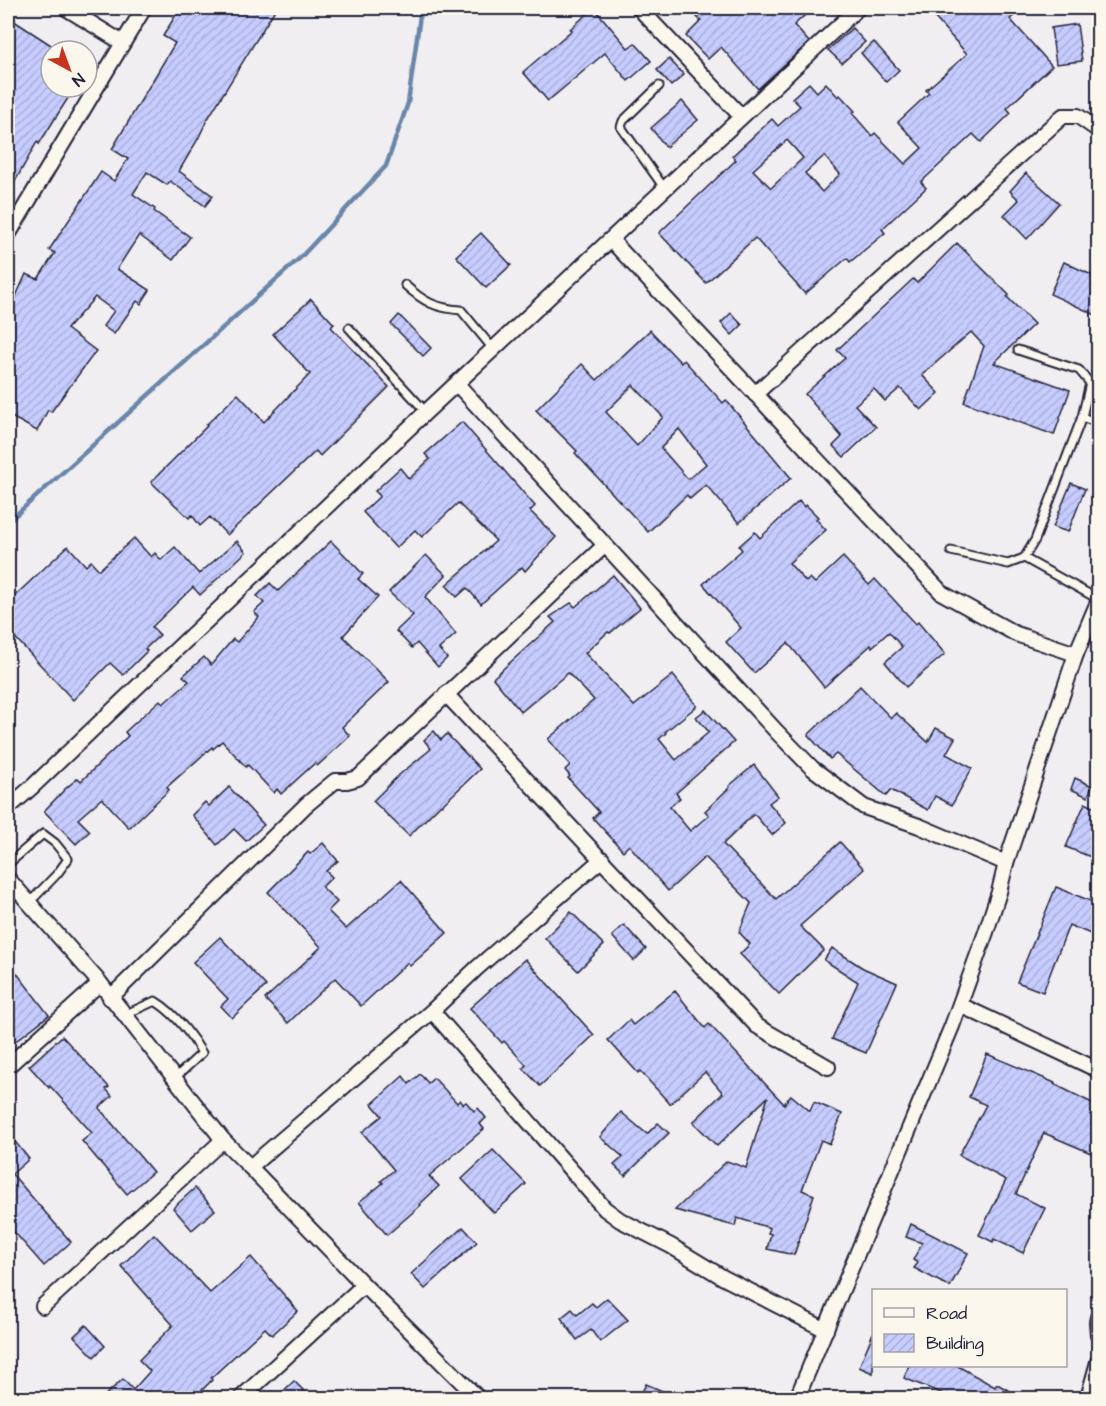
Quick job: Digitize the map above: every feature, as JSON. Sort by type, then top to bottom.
[{"type":"street","points":[[66,8],[123,43]]},
{"type":"street","points":[[8,235],[144,8]]},
{"type":"street","points":[[639,8],[741,116]]},
{"type":"street","points":[[8,808],[426,412],[858,8]]},
{"type":"street","points":[[755,394],[1063,116],[1078,116],[1098,130]]},
{"type":"street","points":[[611,240],[942,593],[1016,634],[1076,654]]},
{"type":"street","points":[[458,384],[812,768],[864,807],[919,826],[1006,863]]},
{"type":"street","points":[[110,998],[306,805],[336,781],[347,782],[358,778],[605,545]]},
{"type":"street","points":[[797,1398],[960,1005],[1076,654],[1098,600]]},
{"type":"street","points":[[446,694],[757,1026],[828,1066]]},
{"type":"street","points":[[250,1167],[432,1011],[477,968],[602,859]]},
{"type":"street","points":[[8,879],[100,983],[223,1140],[478,1398]]},
{"type":"street","points":[[8,1066],[100,983]]},
{"type":"street","points":[[960,1005],[1098,1070]]},
{"type":"street","points":[[432,1011],[605,1209],[620,1220],[671,1246],[724,1278],[826,1330]]},
{"type":"street","points":[[43,1306],[223,1140]]},
{"type":"street","points":[[241,1398],[364,1285]]},
{"type":"street","points":[[1098,1317],[1098,1335]]},
{"type":"street","points":[[1088,1398],[1098,1362]]},
{"type":"lane","points":[[659,86],[623,121],[621,127],[665,189]]},
{"type":"lane","points":[[405,285],[422,301],[448,309],[461,310],[494,350]]},
{"type":"lane","points":[[349,328],[426,412]]},
{"type":"lane","points":[[951,551],[1008,564],[1024,558],[1035,540],[1082,417],[1090,383],[1085,376],[1079,370],[1018,350]]},
{"type":"lane","points":[[1082,417],[1098,423]]},
{"type":"lane","points":[[1024,558],[1098,600]]},
{"type":"lane","points":[[8,864],[43,834],[55,843],[68,859],[29,903]]},
{"type":"lane","points":[[124,1015],[155,1001],[166,1008],[193,1038],[202,1053],[175,1078]]},
{"type":"building","points":[[180,8],[276,8],[207,120],[179,171],[213,196],[205,206],[170,181],[167,185],[147,172],[133,194],[190,237],[173,260],[139,235],[117,269],[150,290],[141,304],[137,301],[114,334],[103,326],[114,311],[95,297],[67,329],[96,351],[51,412],[48,410],[37,431],[8,415],[8,314],[26,274],[38,279],[55,253],[49,250],[101,172],[114,181],[128,159],[112,149],[175,43],[163,36]]},
{"type":"building","points":[[594,8],[628,48],[635,43],[651,61],[628,81],[605,53],[548,101],[523,72]]},
{"type":"building","points":[[706,8],[813,8],[794,25],[809,42],[758,89],[721,47],[708,59],[686,36],[701,21],[697,17]]},
{"type":"building","points":[[926,8],[1023,8],[1010,19],[1052,66],[1007,108],[1011,113],[981,142],[973,134],[921,182],[926,188],[882,229],[885,233],[850,262],[847,258],[805,294],[755,238],[706,283],[659,233],[736,160],[732,156],[772,119],[778,126],[800,106],[792,98],[809,83],[817,92],[826,83],[855,111],[852,113],[872,136],[875,133],[905,164],[922,148],[898,122],[929,93],[926,90],[967,54]],"holes":[[[787,140],[803,158],[771,188],[753,170]],[[824,156],[840,174],[822,192],[805,173]]]},
{"type":"building","points":[[8,17],[42,39],[39,39],[39,99],[67,99],[39,144],[37,142],[8,194]]},
{"type":"building","points":[[1077,24],[1082,61],[1056,64],[1051,28]]},
{"type":"building","points":[[852,28],[865,42],[842,63],[828,50]]},
{"type":"building","points":[[874,42],[899,70],[886,82],[861,53]]},
{"type":"building","points":[[669,59],[684,75],[671,86],[657,70]]},
{"type":"building","points":[[682,101],[698,120],[666,147],[651,128]]},
{"type":"building","points":[[1026,173],[1059,203],[1027,239],[1004,215],[1019,200],[1010,191]]},
{"type":"building","points":[[481,233],[511,265],[486,288],[456,256]]},
{"type":"building","points":[[957,243],[1009,295],[1007,297],[1034,324],[994,363],[1070,390],[1054,435],[964,402],[984,346],[971,332],[922,375],[939,393],[921,410],[900,388],[885,401],[874,389],[855,405],[876,427],[844,457],[833,446],[842,437],[805,394],[845,358],[837,350],[913,279],[917,283]]},
{"type":"building","points":[[1064,262],[1098,278],[1098,316],[1050,294]]},
{"type":"building","points":[[311,299],[334,324],[331,327],[389,387],[320,456],[316,451],[227,535],[210,517],[200,526],[192,515],[189,518],[151,482],[238,394],[264,422],[310,374],[273,334]]},
{"type":"building","points":[[731,313],[742,325],[732,335],[721,323]]},
{"type":"building","points":[[399,315],[431,348],[423,356],[391,324]]},
{"type":"building","points":[[650,330],[681,363],[684,360],[723,403],[726,400],[791,478],[739,523],[706,485],[690,499],[687,495],[648,532],[575,453],[577,451],[536,410],[582,364],[597,380]],"holes":[[[633,385],[663,417],[637,446],[606,412]],[[679,429],[706,464],[688,479],[661,448]]]},
{"type":"building","points":[[462,422],[535,506],[530,511],[556,537],[525,571],[522,567],[481,604],[467,588],[457,597],[446,585],[496,541],[458,503],[422,537],[415,530],[396,548],[363,512],[380,496],[375,491],[400,468],[409,479],[430,459],[425,454]]},
{"type":"building","points":[[1071,483],[1085,489],[1068,532],[1053,527]]},
{"type":"building","points":[[799,501],[818,517],[816,519],[826,530],[789,563],[806,582],[810,578],[815,583],[843,557],[869,585],[875,579],[916,624],[918,622],[945,654],[906,687],[885,662],[902,647],[889,632],[824,687],[788,643],[754,673],[726,642],[741,628],[703,584],[742,550],[739,546],[755,532],[760,538]]},
{"type":"building","points":[[134,538],[151,557],[155,553],[161,560],[175,547],[199,574],[237,541],[246,552],[200,595],[193,587],[152,627],[160,635],[123,675],[110,663],[73,700],[8,630],[8,602],[68,546],[86,566],[91,561],[99,570]]},
{"type":"building","points":[[331,541],[363,574],[358,579],[378,597],[343,636],[389,682],[342,727],[350,736],[317,766],[315,763],[281,794],[277,789],[274,793],[222,741],[213,749],[212,747],[167,787],[169,790],[129,828],[102,798],[78,819],[90,831],[76,844],[44,811],[78,778],[81,781],[128,736],[125,732],[160,700],[163,704],[189,681],[183,676],[204,657],[211,665],[233,639],[237,642],[259,617],[254,612],[264,603],[257,596],[270,583],[278,591]]},
{"type":"building","points":[[426,555],[446,575],[425,597],[456,634],[439,649],[447,658],[438,667],[417,643],[412,648],[396,631],[413,615],[389,592]]},
{"type":"building","points":[[613,575],[640,608],[585,653],[634,706],[673,675],[697,706],[659,739],[676,760],[709,732],[696,717],[705,710],[734,742],[676,793],[680,798],[670,807],[690,831],[709,815],[705,811],[729,786],[754,765],[778,796],[769,803],[786,823],[772,835],[753,815],[723,844],[776,899],[840,842],[864,869],[800,926],[824,950],[779,994],[740,954],[750,944],[739,932],[751,903],[705,857],[668,891],[629,845],[623,851],[593,818],[599,812],[568,778],[570,776],[565,770],[570,765],[548,739],[594,700],[568,673],[521,712],[493,678],[555,622],[550,617],[571,603],[575,607]]},
{"type":"building","points":[[860,686],[891,718],[896,713],[928,742],[936,728],[955,738],[946,754],[972,768],[952,805],[935,796],[928,810],[891,790],[886,796],[836,754],[830,759],[808,735]]},
{"type":"building","points":[[434,731],[441,740],[447,734],[480,769],[409,836],[373,801],[399,775],[431,749],[424,740]]},
{"type":"building","points":[[1075,778],[1092,786],[1088,797],[1071,789]]},
{"type":"building","points":[[229,787],[264,825],[246,841],[234,829],[217,845],[192,815],[205,802],[209,806]]},
{"type":"building","points":[[1085,803],[1098,809],[1098,860],[1066,847]]},
{"type":"building","points":[[323,843],[338,861],[326,871],[332,877],[322,887],[337,902],[328,911],[346,929],[401,880],[447,933],[410,966],[407,963],[361,1006],[335,978],[288,1023],[265,999],[321,947],[268,892],[308,852],[310,854]]},
{"type":"building","points":[[1056,887],[1098,904],[1098,922],[1093,935],[1069,925],[1043,992],[1017,982]]},
{"type":"building","points":[[571,912],[604,945],[578,971],[545,938]]},
{"type":"building","points":[[624,925],[646,949],[634,961],[612,936]]},
{"type":"building","points":[[220,937],[266,986],[232,1018],[221,1006],[228,999],[193,962]]},
{"type":"building","points":[[832,948],[863,968],[897,983],[866,1053],[832,1039],[858,982],[824,960]]},
{"type":"building","points":[[525,959],[594,1035],[540,1086],[523,1068],[526,1065],[470,1008]]},
{"type":"building","points":[[16,972],[49,1015],[8,1047],[8,979]]},
{"type":"building","points":[[675,991],[705,1028],[709,1024],[784,1104],[791,1095],[810,1111],[814,1102],[842,1114],[830,1144],[821,1140],[802,1190],[814,1195],[794,1255],[767,1249],[771,1234],[768,1233],[770,1228],[737,1218],[735,1226],[675,1210],[727,1161],[746,1168],[768,1097],[717,1146],[693,1122],[723,1093],[705,1072],[670,1104],[608,1040],[629,1020],[633,1025]]},
{"type":"building","points":[[62,1036],[109,1087],[106,1089],[112,1096],[99,1108],[153,1172],[127,1194],[82,1141],[92,1133],[29,1066]]},
{"type":"building","points":[[987,1054],[1055,1083],[1098,1106],[1098,1156],[1044,1133],[1016,1194],[1045,1208],[1023,1253],[994,1239],[993,1242],[979,1235],[1006,1180],[959,1155],[986,1105],[969,1097]]},
{"type":"building","points":[[420,1074],[428,1083],[434,1078],[457,1103],[460,1100],[463,1104],[466,1102],[474,1111],[478,1108],[486,1118],[480,1124],[484,1129],[429,1176],[439,1186],[387,1235],[359,1202],[383,1183],[381,1181],[394,1170],[362,1132],[382,1116],[372,1104],[403,1076],[409,1084]]},
{"type":"building","points":[[621,1112],[647,1134],[658,1123],[669,1133],[625,1176],[614,1165],[623,1157],[600,1137]]},
{"type":"building","points":[[8,1133],[29,1159],[12,1174],[71,1242],[44,1266],[8,1225]]},
{"type":"building","points":[[493,1150],[526,1184],[494,1213],[462,1179]]},
{"type":"building","points":[[195,1188],[215,1210],[192,1230],[173,1208]]},
{"type":"building","points":[[911,1224],[968,1253],[950,1287],[914,1268],[918,1263],[913,1260],[922,1243],[906,1237]]},
{"type":"building","points":[[463,1227],[477,1242],[425,1289],[411,1274]]},
{"type":"building","points":[[154,1234],[210,1293],[251,1257],[298,1311],[272,1335],[265,1328],[211,1378],[212,1380],[194,1398],[102,1398],[123,1379],[133,1390],[150,1371],[139,1360],[173,1325],[121,1266]]},
{"type":"building","points":[[607,1298],[628,1320],[600,1342],[591,1330],[577,1340],[561,1318],[572,1309],[577,1315],[592,1303],[596,1307]]},
{"type":"building","points":[[86,1325],[105,1346],[94,1357],[74,1336]]},
{"type":"building","points":[[872,1335],[873,1373],[859,1367]]},
{"type":"building","points":[[908,1367],[960,1367],[995,1387],[997,1384],[1023,1398],[944,1398],[946,1395],[904,1378]]},
{"type":"building","points":[[294,1381],[311,1398],[276,1398]]},
{"type":"building","points":[[646,1384],[679,1398],[639,1398]]},
{"type":"waterway","points":[[8,522],[301,257],[386,166],[408,103],[421,8]]}]
